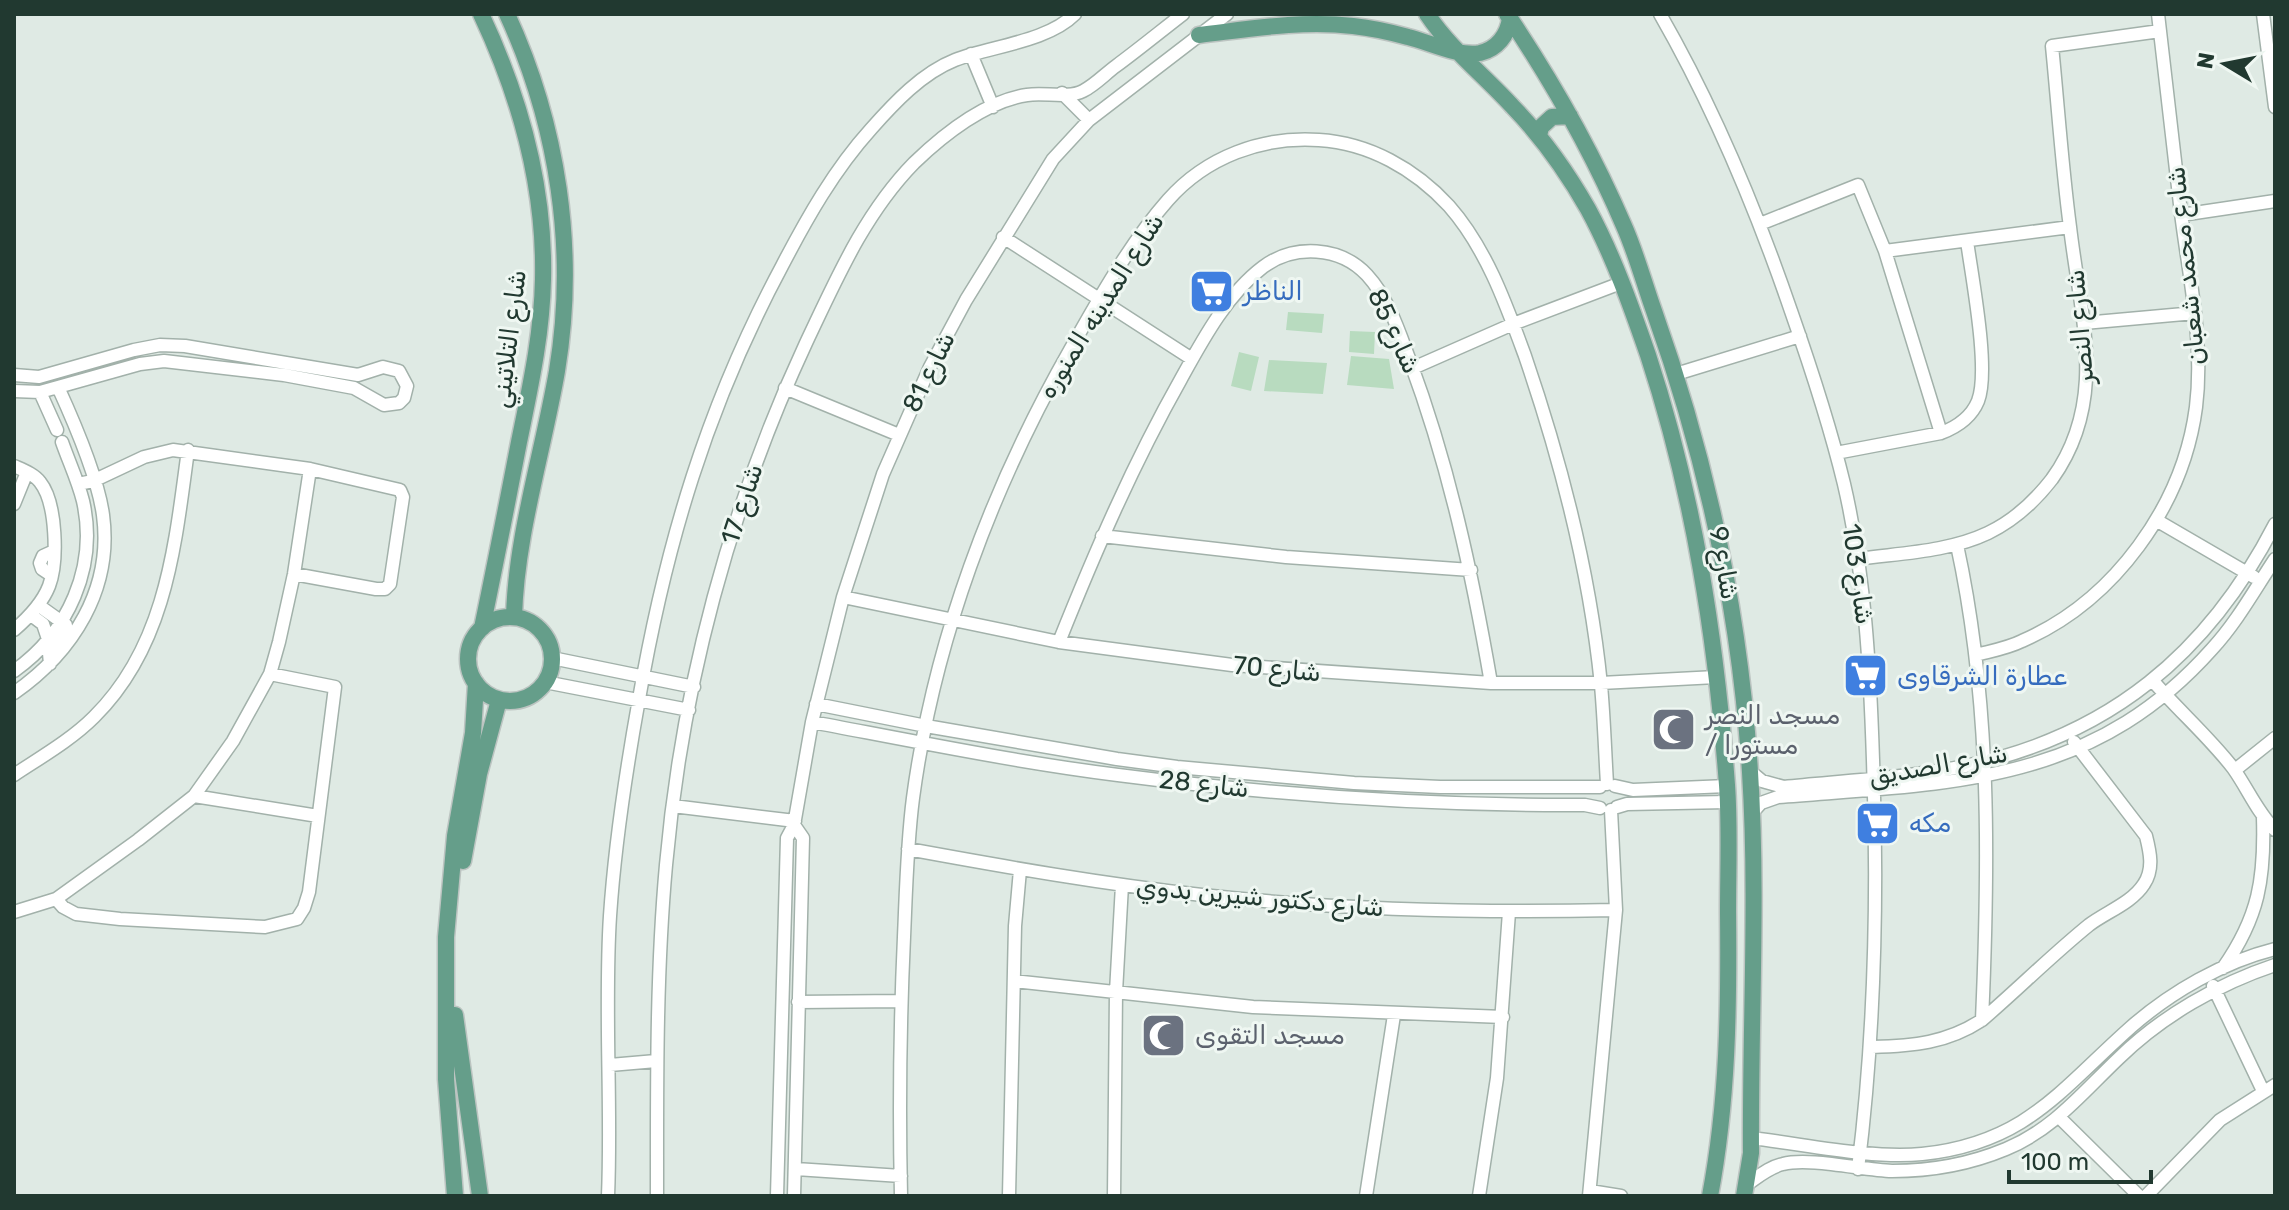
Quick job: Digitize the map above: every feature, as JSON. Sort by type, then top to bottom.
[{"type":"main road","name":"شارع التلاتيني","points":[[481,14],[511,86],[532,160],[541,219],[543,277],[535,365],[482,628]]},
{"type":"main road","name":"شارع التلاتيني","points":[[507,14],[528,64],[547,126],[559,188],[564,249],[563,310],[557,370],[516,578],[514,617]]},
{"type":"main road","name":"شارع 9","points":[[1427,14],[1454,50],[1513,106],[1539,136],[1583,200],[1621,283],[1660,392],[1690,505],[1708,605],[1727,794],[1729,1022],[1726,1081],[1710,1196]]},
{"type":"main road","points":[[1199,35],[1281,25],[1335,24],[1387,31],[1472,54],[1490,49],[1504,36],[1508,16]]},
{"type":"main road","name":"شارع 9","points":[[1508,16],[1570,116],[1624,227],[1676,374],[1710,499],[1728,584],[1736,627],[1752,813],[1752,1083],[1745,1190]]},
{"type":"main road","points":[[1539,136],[1541,127],[1548,120],[1556,115],[1570,116]]},
{"type":"main road","points":[[514,617],[529,621],[541,630],[549,643],[552,658],[545,682],[536,692],[512,701],[499,700],[476,683],[469,669],[469,654],[473,640],[482,628],[497,619],[514,617]]},
{"type":"main road","points":[[455,1196],[446,1079],[446,937],[455,836],[473,733],[476,683]]},
{"type":"main road","points":[[480,1196],[455,1014],[455,946],[460,881],[471,811],[499,700]]},
{"type":"main road","points":[[1726,1081],[1736,1089],[1745,1089],[1752,1083]]},
{"type":"main road","points":[[1721,1125],[1734,1120],[1744,1122],[1751,1133]]},
{"type":"street","points":[[608,1196],[608,975],[613,867],[627,760],[666,563],[695,466],[726,384],[768,291],[825,190],[871,128],[925,77],[950,62],[1054,29],[1075,14]]},
{"type":"street","name":"شارع 17","points":[[657,1196],[656,1061],[662,916],[673,806],[694,687],[736,519],[785,388],[838,275],[885,198],[916,162],[940,141],[993,107],[1027,95],[1080,93],[1183,14]]},
{"type":"street","name":"شارع 81","points":[[777,1196],[787,838],[794,823],[816,704],[868,515],[930,367],[1003,237],[1053,159],[1089,120],[1227,14]]},
{"type":"street","name":"شارع 103","points":[[1660,14],[1687,63],[1760,224],[1800,336],[1836,453],[1858,559],[1869,661],[1876,904],[1872,1047],[1858,1169]]},
{"type":"street","name":"شارع محمد شعبان","points":[[1976,655],[2021,642],[2057,623],[2095,594],[2127,561],[2156,520],[2187,450],[2196,406],[2198,366],[2195,313],[2158,14]]},
{"type":"street","points":[[2263,14],[2275,107]]},
{"type":"street","name":"شارع النصر","points":[[1858,559],[1957,545],[1989,533],[2017,515],[2042,492],[2062,464],[2077,433],[2086,401],[2088,367],[2052,46],[2160,31]]},
{"type":"street","points":[[971,54],[993,107]]},
{"type":"street","points":[[1062,93],[1089,120]]},
{"type":"street","name":"شارع المدينه المنوره","points":[[901,1196],[901,1001],[908,849],[913,795],[926,726],[953,621],[1014,455],[1099,299],[1152,221],[1183,185],[1222,158],[1266,142],[1301,139],[1335,141],[1369,149],[1427,185],[1472,237],[1496,282],[1513,324],[1538,393],[1564,485],[1585,580],[1601,683],[1608,786]]},
{"type":"street","points":[[1760,224],[1858,185],[1885,251],[1941,433]]},
{"type":"street","points":[[2181,215],[2275,201]]},
{"type":"street","points":[[1885,251],[2070,227]]},
{"type":"street","points":[[1003,237],[1192,359]]},
{"type":"street","points":[[1836,453],[1941,433],[1953,429],[1971,412],[1983,378],[1967,241]]},
{"type":"street","name":"شارع 85","points":[[1059,642],[1102,536],[1192,359],[1229,304],[1260,269],[1281,257],[1306,251],[1339,256],[1366,275],[1386,302],[1413,368],[1446,468],[1471,570],[1491,683]]},
{"type":"street","points":[[1413,368],[1513,324],[1621,283]]},
{"type":"street","points":[[2084,323],[2195,313]]},
{"type":"street","points":[[1676,374],[1800,336]]},
{"type":"street","points":[[14,375],[39,377],[160,345],[185,346],[358,375],[389,367],[399,371],[407,386],[399,403],[384,405],[354,388],[284,375],[164,361],[140,364],[40,392],[14,391]]},
{"type":"street","points":[[14,693],[50,664],[77,632],[88,613],[100,577],[104,527],[101,502],[58,387]]},
{"type":"street","points":[[785,388],[899,435]]},
{"type":"street","points":[[14,671],[48,639],[73,603],[87,546],[87,521],[78,484],[40,392]]},
{"type":"street","points":[[78,484],[93,481],[144,457],[188,450],[310,469],[400,490],[403,497],[390,584],[385,589],[294,574]]},
{"type":"street","points":[[14,775],[93,718],[136,665],[155,624],[164,589],[188,450]]},
{"type":"street","points":[[14,466],[38,479],[45,489],[54,551],[48,587],[34,610],[14,630]]},
{"type":"street","points":[[14,912],[56,899],[194,796],[233,741],[270,674],[287,611],[310,469]]},
{"type":"street","points":[[14,504],[27,472]]},
{"type":"street","points":[[2156,520],[2260,582]]},
{"type":"street","name":"شارع الصديق","points":[[1752,813],[1761,803],[1772,798],[1874,783],[1984,761],[2069,732],[2121,705],[2153,681],[2224,608],[2275,524]]},
{"type":"street","points":[[1102,536],[1286,557],[1471,570]]},
{"type":"street","points":[[1957,545],[1969,600],[1976,655],[1986,778],[1982,1020]]},
{"type":"street","name":"شارع الصديق","points":[[1750,771],[1769,785],[1784,787],[1949,784],[1986,778],[2041,762],[2134,718],[2165,695],[2214,647],[2275,559]]},
{"type":"street","name":"شارع 70","points":[[843,597],[1059,642],[1232,665],[1491,683],[1601,683],[1716,677]]},
{"type":"street","points":[[34,610],[67,627],[49,653],[50,664]]},
{"type":"street","points":[[34,610],[48,639]]},
{"type":"street","points":[[552,658],[694,687]]},
{"type":"street","points":[[56,899],[76,914],[120,919],[265,927],[297,919],[309,892],[335,687],[270,674]]},
{"type":"street","points":[[2153,681],[2235,770],[2263,817],[2275,830]]},
{"type":"street","points":[[545,682],[689,710]]},
{"type":"street","name":"شارع 28","points":[[816,704],[1117,759],[1354,783],[1535,789],[1608,786],[1727,794]]},
{"type":"street","name":"شارع 28","points":[[812,722],[1114,775],[1355,798],[1610,808],[1727,794]]},
{"type":"street","points":[[1872,1047],[1913,1046],[1943,1040],[1982,1020],[2091,924],[2134,896],[2145,883],[2150,868],[2146,836],[2077,747],[2069,732]]},
{"type":"street","points":[[2235,770],[2275,738]]},
{"type":"street","points":[[1114,775],[1117,759]]},
{"type":"street","points":[[1610,808],[1621,797],[1608,786],[1595,796],[1610,808],[1616,910],[1590,1193],[1621,1196]]},
{"type":"street","points":[[194,796],[318,816]]},
{"type":"street","points":[[673,806],[794,823]]},
{"type":"street","points":[[2223,968],[2239,946],[2258,900],[2263,875],[2263,817]]},
{"type":"street","name":"شارع 81","points":[[794,823],[803,838],[794,1196]]},
{"type":"street","name":"شارع دكتور شيرين بدوي","points":[[908,849],[1020,870],[1206,895],[1382,908],[1509,912],[1616,910]]},
{"type":"street","points":[[1009,1196],[1016,910],[1020,870]]},
{"type":"street","points":[[1114,1196],[1116,992],[1122,885]]},
{"type":"street","points":[[1479,1196],[1497,1078],[1509,912]]},
{"type":"street","points":[[1751,1133],[1788,1143],[1889,1155],[1922,1154],[1992,1137],[2047,1106],[2132,1027],[2166,1000],[2208,975],[2275,949]]},
{"type":"street","points":[[1745,1190],[1769,1170],[1791,1162],[1858,1169],[1932,1169],[1965,1162],[2030,1138],[2060,1118],[2149,1032],[2215,990],[2275,965]]},
{"type":"street","points":[[2146,1196],[2220,1120],[2269,1088],[2208,975]]},
{"type":"street","points":[[1014,981],[1253,1007],[1503,1017]]},
{"type":"street","points":[[798,1002],[901,1001]]},
{"type":"street","points":[[1366,1196],[1394,1015]]},
{"type":"street","points":[[610,1065],[656,1061]]},
{"type":"street","points":[[781,1076],[797,1075]]},
{"type":"street","points":[[2060,1118],[2139,1196]]},
{"type":"street","points":[[1788,1143],[1785,1151],[1791,1162]]},
{"type":"street","points":[[796,1169],[901,1176]]},
{"type":"green space","points":[[1288,312],[1324,314],[1322,333],[1286,330]]},
{"type":"green space","points":[[1350,331],[1375,332],[1374,354],[1349,352]]},
{"type":"green space","points":[[1239,352],[1259,357],[1251,391],[1231,386]]},
{"type":"green space","points":[[1351,356],[1389,359],[1394,389],[1347,385]]},
{"type":"green space","points":[[1269,360],[1327,363],[1323,394],[1264,391]]},
{"type":"place","name":"الناظر","points":[[1212,291]]},
{"type":"place","name":"عطارة الشرقاوى","points":[[1866,676]]},
{"type":"place","name":"مسجد النصر / مستورا","points":[[1674,730]]},
{"type":"place","name":"مكه","points":[[1878,823]]},
{"type":"place","name":"مسجد التقوى","points":[[1164,1035]]}]
